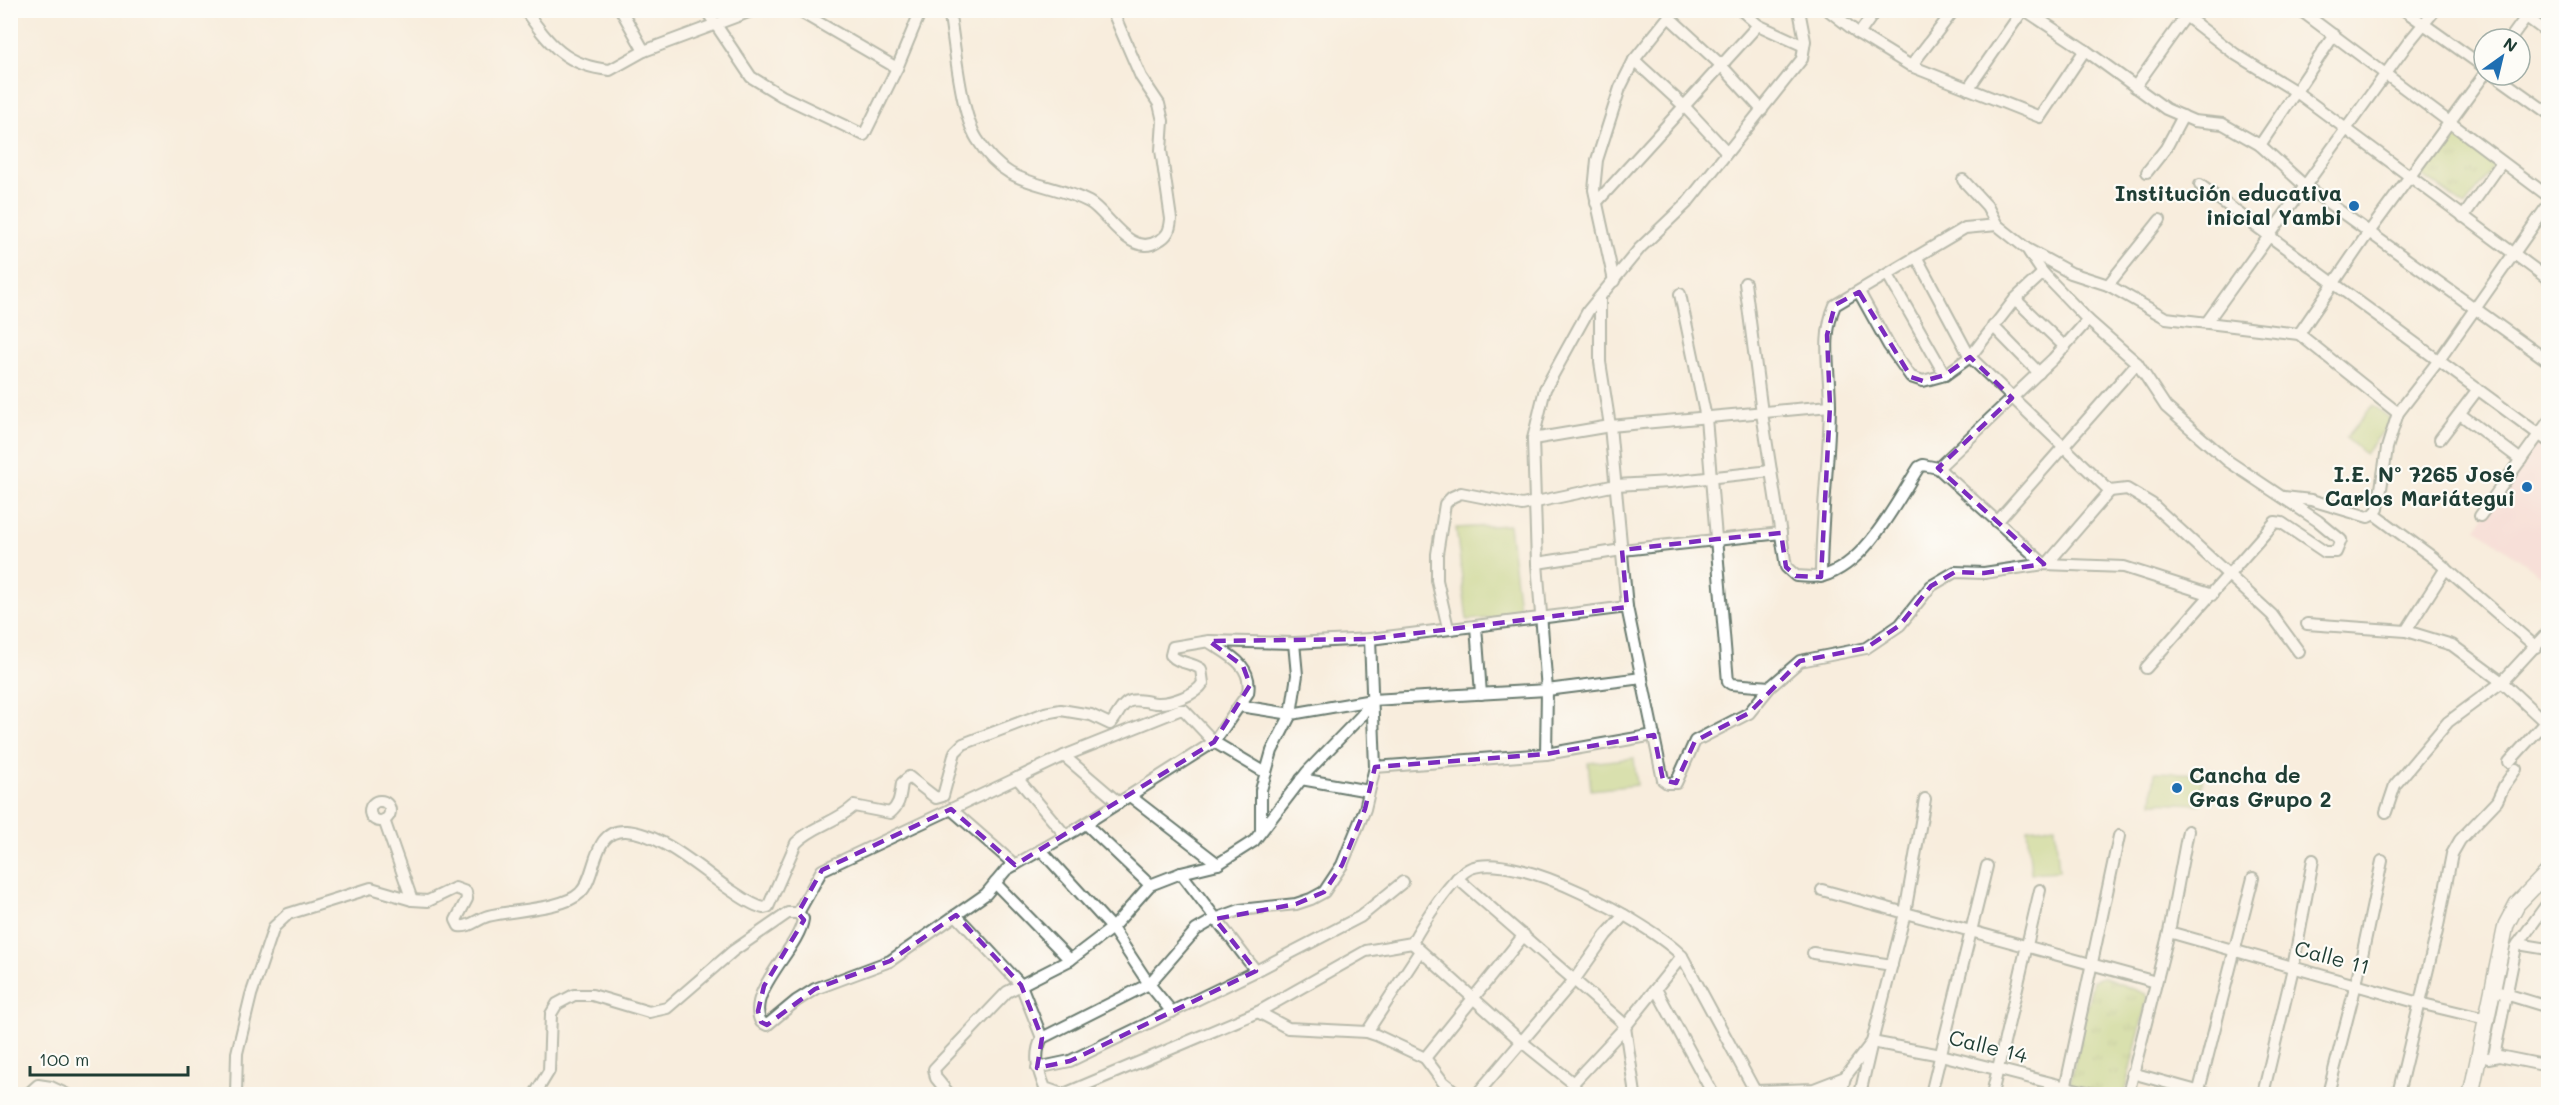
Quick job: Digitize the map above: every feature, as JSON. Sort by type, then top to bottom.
[{"type":"street","points":[[525,10],[559,53],[578,64],[610,70],[644,51],[754,10]]},
{"type":"street","points":[[621,10],[644,51]]},
{"type":"street","points":[[706,10],[751,77],[783,96],[864,135],[897,68],[921,10]]},
{"type":"street","points":[[797,10],[897,68]]},
{"type":"street","points":[[949,10],[967,117],[976,139],[990,157],[1010,174],[1025,182],[1081,198],[1093,204],[1122,235],[1142,244],[1155,243],[1166,236],[1171,228],[1161,150],[1163,121],[1159,104],[1141,77],[1112,10]]},
{"type":"street","points":[[1741,10],[1758,25],[1804,46]]},
{"type":"street","points":[[1546,754],[1547,690],[1536,563],[1533,439],[1545,389],[1588,311],[1640,248],[1687,203],[1802,59],[1804,46],[1799,10]]},
{"type":"street","points":[[1828,10],[1859,34],[1911,66],[2040,117],[2085,50]]},
{"type":"street","points":[[1859,34],[1876,10]]},
{"type":"street","points":[[1911,66],[1954,10]]},
{"type":"street","points":[[1968,89],[2024,10],[2085,50],[2166,109],[2194,121],[2223,124],[2260,145],[2305,186],[2548,361]]},
{"type":"street","points":[[2301,10],[2448,123],[2548,196]]},
{"type":"street","points":[[2404,10],[2472,60]]},
{"type":"street","points":[[2207,322],[2435,10]]},
{"type":"street","points":[[2517,10],[2529,14],[2548,33]]},
{"type":"street","points":[[2135,87],[2184,12],[2235,54],[2295,91],[2548,279]]},
{"type":"street","points":[[1614,280],[1594,190],[1597,160],[1620,88],[1634,60],[1671,13],[1762,110]]},
{"type":"street","points":[[2519,27],[2529,14]]},
{"type":"street","points":[[1596,203],[1720,64],[1758,25]]},
{"type":"street","points":[[2260,145],[2334,35]]},
{"type":"street","points":[[1634,60],[1684,106],[1727,152]]},
{"type":"street","points":[[2299,334],[2369,232],[2475,87]]},
{"type":"street","points":[[2512,87],[2548,113]]},
{"type":"street","points":[[2147,172],[2166,148],[2182,116]]},
{"type":"street","points":[[2463,217],[2502,162]]},
{"type":"street","points":[[1963,180],[1987,206],[1997,225],[2027,249],[2071,273],[2108,285],[2166,318],[2299,334],[2398,413]]},
{"type":"street","points":[[2200,184],[2548,441]]},
{"type":"street","points":[[2278,496],[2311,500],[2368,518],[2374,514],[2378,508],[2387,448],[2398,413],[2477,308],[2548,205]]},
{"type":"street","points":[[2108,285],[2160,220]]},
{"type":"street","points":[[1821,577],[1830,406],[1827,335],[1829,317],[1835,305],[1965,228],[1997,225]]},
{"type":"street","points":[[2027,249],[2043,273],[2088,320],[2137,363],[2166,407],[2228,461],[2278,496],[2318,520],[2341,540],[2336,552],[2325,552],[2278,521],[2146,668]]},
{"type":"street","points":[[1917,258],[1970,357],[2110,491]]},
{"type":"street","points":[[1859,292],[1889,346],[1911,377],[1923,381],[1945,375],[1970,357],[2015,299],[2043,273]]},
{"type":"street","points":[[1888,275],[1945,375]]},
{"type":"street","points":[[1745,283],[1786,567],[1796,576],[1821,577],[1840,570],[1858,556],[1919,467],[1923,465],[1938,468],[2045,564]]},
{"type":"street","points":[[1680,294],[1706,418],[1728,682],[1770,687]]},
{"type":"street","points":[[1600,298],[1600,362],[1610,426],[1627,607],[1663,780],[1667,783],[1676,783],[1695,741],[1749,713],[1770,687],[1800,661],[1866,648],[1900,626],[1931,586],[1955,572],[1984,573],[2045,564],[2124,567],[2212,595]]},
{"type":"street","points":[[2015,299],[2064,347]]},
{"type":"street","points":[[1938,468],[2039,373],[2088,320]]},
{"type":"street","points":[[1993,326],[2039,373]]},
{"type":"street","points":[[1997,522],[2137,363]]},
{"type":"street","points":[[2440,439],[2478,389]]},
{"type":"street","points":[[1533,439],[1610,426],[1830,406]]},
{"type":"street","points":[[2460,414],[2520,460]]},
{"type":"street","points":[[2480,516],[2548,422]]},
{"type":"street","points":[[1448,628],[1437,580],[1437,554],[1445,504],[1452,497],[1461,493],[1522,505],[1616,485],[1670,482],[1771,471]]},
{"type":"street","points":[[2045,564],[2110,491],[2127,489],[2152,504],[2230,574],[2272,615],[2299,652]]},
{"type":"street","points":[[2374,514],[2446,568],[2536,647]]},
{"type":"street","points":[[1536,563],[1622,550],[1781,533]]},
{"type":"street","points":[[2406,631],[2446,568]]},
{"type":"street","points":[[236,1095],[237,1053],[251,995],[274,927],[288,914],[371,888],[412,900],[428,901],[455,888],[466,892],[467,899],[456,920],[459,927],[465,927],[487,917],[552,905],[580,893],[590,876],[600,845],[608,836],[624,830],[654,837],[736,894],[764,908],[768,907],[796,843],[803,836],[845,815],[854,806],[890,813],[896,808],[900,799],[902,783],[909,777],[939,798],[943,796],[958,747],[1045,712],[1061,710],[1082,713],[1110,724],[1126,703],[1131,701],[1160,703],[1178,699],[1200,689],[1203,683],[1201,669],[1190,663],[1176,661],[1170,655],[1173,647],[1209,641],[1294,643],[1370,639],[1627,607]]},
{"type":"street","points":[[2307,624],[2406,631],[2452,645],[2502,682],[2548,722],[2512,765],[2497,801],[2460,840],[2452,854],[2398,1095]]},
{"type":"street","points":[[1476,626],[1481,694]]},
{"type":"street","points":[[2386,812],[2395,785],[2448,722],[2502,682],[2548,632]]},
{"type":"street","points":[[1370,639],[1375,767],[1365,809],[1342,865],[1324,892],[1296,904],[1240,910],[1215,918],[1196,930],[1149,984],[1042,1038],[1037,1047],[1037,1068],[1045,1088],[1063,1095],[1258,1012],[1366,951],[1416,947],[1521,1042],[1573,1083],[1578,1095]]},
{"type":"street","points":[[798,913],[803,919],[798,936],[764,986],[758,1017],[767,1025],[815,989],[890,961],[986,894],[1006,870],[1086,824],[1214,742],[1248,693],[1249,676],[1231,654],[1209,641]]},
{"type":"street","points":[[1261,831],[1261,790],[1272,751],[1292,714],[1298,675],[1294,643]]},
{"type":"street","points":[[1240,706],[1292,714],[1372,700],[1547,690],[1642,678]]},
{"type":"street","points":[[949,1095],[936,1078],[934,1069],[1007,992],[1070,960],[1112,928],[1150,885],[1181,873],[1218,864],[1254,841],[1302,779],[1361,716],[1372,700]]},
{"type":"street","points":[[798,913],[822,870],[1064,756],[1179,710],[1184,710],[1214,742],[1266,772]]},
{"type":"street","points":[[1375,767],[1546,754],[1654,735]]},
{"type":"street","points":[[1064,756],[1119,803]]},
{"type":"street","points":[[1017,778],[1066,836]]},
{"type":"street","points":[[1302,779],[1370,791]]},
{"type":"street","points":[[1130,796],[1218,864]]},
{"type":"street","points":[[1860,1095],[1905,913],[1925,799]]},
{"type":"street","points":[[951,809],[1015,865]]},
{"type":"street","points":[[384,820],[412,900]]},
{"type":"street","points":[[1086,824],[1150,885]]},
{"type":"street","points":[[2128,1095],[2169,932],[2188,831]]},
{"type":"street","points":[[2065,1091],[2119,836]]},
{"type":"street","points":[[1041,850],[1112,928],[1149,984],[1172,1012]]},
{"type":"street","points":[[2264,1095],[2293,968],[2313,860]]},
{"type":"street","points":[[2328,1095],[2356,984],[2382,861]]},
{"type":"street","points":[[1367,1032],[1416,947],[1420,927],[1457,878],[1469,869],[1481,866],[1519,868],[1574,890],[1624,915],[1668,942],[1682,956],[1756,1093],[1815,1089],[1845,1077]]},
{"type":"street","points":[[1931,1095],[1987,866]]},
{"type":"street","points":[[2471,1095],[2487,1057],[2501,985],[2506,925],[2517,904],[2548,872]]},
{"type":"street","points":[[1181,873],[1256,971]]},
{"type":"street","points":[[1457,878],[1575,979],[1625,1027],[1635,1095]]},
{"type":"street","points":[[2133,1073],[2201,1094],[2253,878]]},
{"type":"street","points":[[1037,1068],[1070,1062],[1256,971],[1360,917],[1402,882]]},
{"type":"street","points":[[995,883],[1070,960]]},
{"type":"street","points":[[1822,890],[2156,982]]},
{"type":"street","points":[[1992,1095],[2040,890]]},
{"type":"street","points":[[2487,1057],[2486,1019],[2518,944],[2547,904]]},
{"type":"street","points":[[535,1095],[549,1071],[551,1014],[556,1004],[574,995],[592,995],[649,1012],[668,1008],[734,951],[788,913],[798,913]]},
{"type":"street","points":[[956,915],[1021,985],[1042,1038]]},
{"type":"street","points":[[1477,1095],[1575,979],[1606,935],[1624,915]]},
{"type":"street","name":"Calle 11","points":[[2169,932],[2419,1003],[2486,1019]]},
{"type":"street","points":[[1425,1058],[1524,935]]},
{"type":"street","points":[[2518,944],[2548,949]]},
{"type":"street","points":[[1812,953],[1892,965]]},
{"type":"street","points":[[1573,1083],[1625,1027],[1682,956]]},
{"type":"street","points":[[2501,985],[2548,1007]]},
{"type":"street","points":[[1656,989],[1713,1095]]},
{"type":"street","points":[[1258,1012],[1288,1028],[1367,1032],[1425,1058],[1443,1082],[1458,1095]]},
{"type":"street","points":[[1841,1095],[1845,1077],[1872,1042]]},
{"type":"street","name":"Calle 14","points":[[1872,1042],[1941,1055],[2065,1091],[2094,1095]]},
{"type":"street","points":[[2487,1057],[2548,1066]]},
{"type":"street","points":[[28,1095],[38,1085],[51,1087],[66,1095]]},
{"type":"highlighted area","points":[[1859,292],[1911,377],[1923,381],[1945,375],[1970,357],[2012,398],[1938,468],[2044,564],[1984,573],[1955,572],[1931,586],[1900,625],[1866,648],[1800,661],[1749,713],[1695,741],[1676,783],[1663,780],[1654,735],[1546,754],[1375,767],[1365,809],[1342,865],[1324,892],[1296,904],[1215,919],[1256,971],[1070,1061],[1037,1068],[1042,1038],[1021,985],[956,915],[890,961],[815,989],[767,1025],[761,1022],[758,1011],[764,986],[804,920],[798,913],[822,870],[951,809],[1015,865],[1214,742],[1250,685],[1243,666],[1209,641],[1370,639],[1627,607],[1622,550],[1717,539],[1781,533],[1786,567],[1796,576],[1821,577],[1830,406],[1827,335],[1835,305]]},
{"type":"shaded area","name":"I.E. Nº 7265 José Carlos Mariátegui","points":[[2539,438],[2548,446],[2548,580],[2476,528]]},
{"type":"green space","points":[[2452,133],[2495,165],[2465,206],[2421,174]]},
{"type":"green space","points":[[2373,405],[2392,420],[2365,454],[2346,438]]},
{"type":"green space","points":[[1509,525],[1520,616],[1467,620],[1456,528]]},
{"type":"green space","points":[[1634,758],[1637,785],[1591,790],[1588,763]]},
{"type":"green space","name":"Cancha de Gras Grupo 2","points":[[2155,772],[2203,774],[2200,804],[2152,802]]},
{"type":"green space","points":[[2055,826],[2059,871],[2031,873],[2027,829]]},
{"type":"green space","points":[[2103,977],[2146,994],[2147,1000],[2124,1094],[2107,1094],[2070,1084],[2093,980]]},
{"type":"place","name":"Institución educativa inicial Yambi","points":[[2354,206]]},
{"type":"place","name":"I.E. Nº 7265 José Carlos Mariátegui","points":[[2527,487]]},
{"type":"place","name":"Cancha de Gras Grupo 2","points":[[2177,788]]}]
